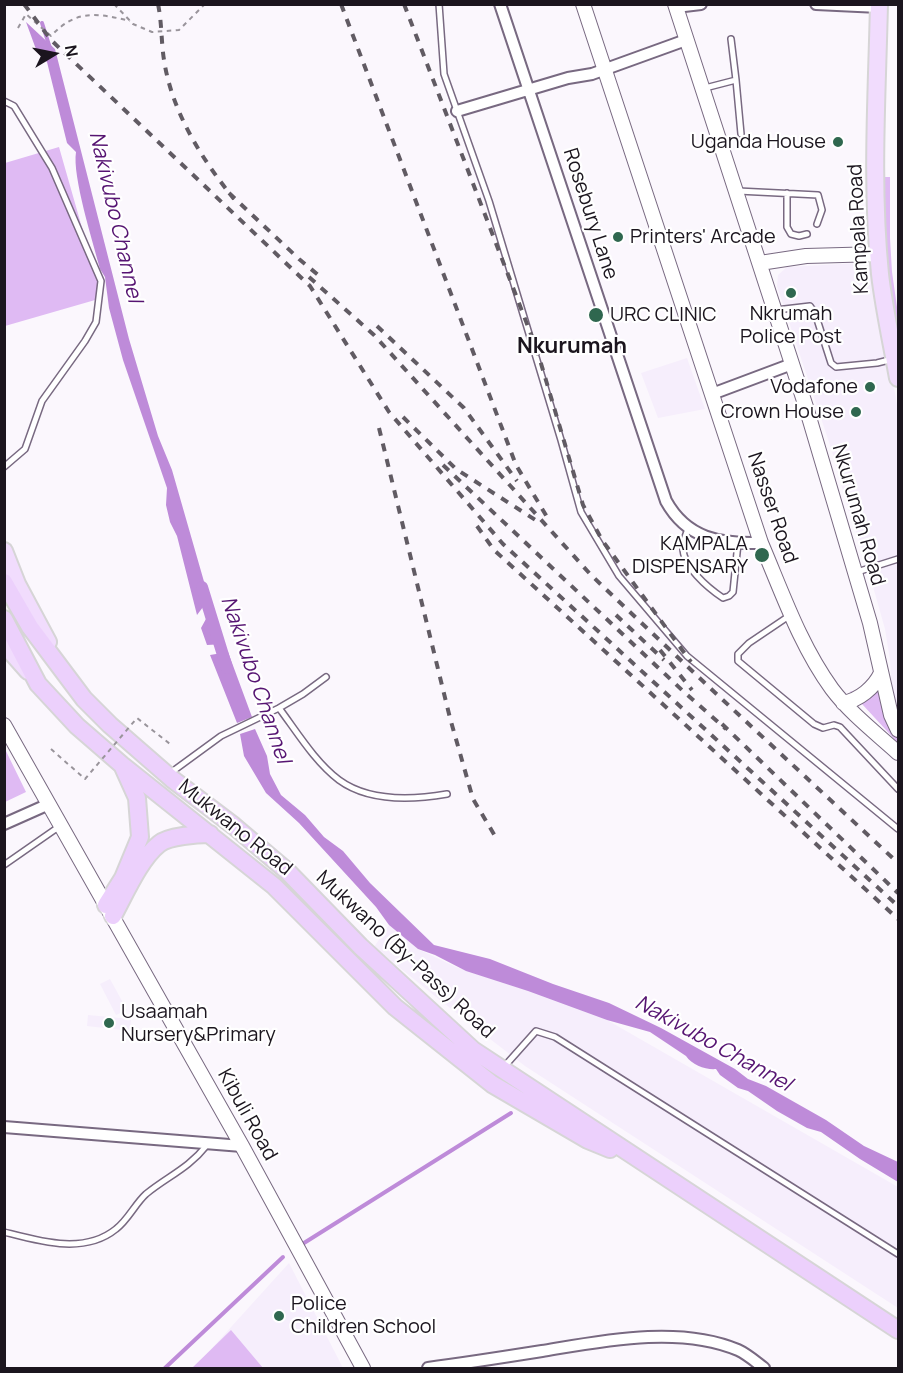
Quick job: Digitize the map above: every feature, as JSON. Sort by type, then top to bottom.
[{"type":"highway","name":"Mukwano (By-Pass) Road","points":[[4,582],[30,627],[84,699],[110,725],[167,776],[234,826],[287,871],[360,946],[473,1050],[898,1330]]},
{"type":"highway","name":"Mukwano Road","points":[[4,619],[38,684],[78,726],[122,765],[274,886],[395,1007],[492,1084],[588,1140],[644,1163]]},
{"type":"highway","points":[[110,910],[140,837],[137,798],[122,765]]},
{"type":"highway","points":[[110,910],[160,842],[210,834]]},
{"type":"main road","name":"Kampala Road","points":[[879,6],[876,144],[879,254],[885,307],[898,378]]},
{"type":"main road","points":[[4,551],[17,584],[61,668]]},
{"type":"main road","points":[[4,644],[38,684]]},
{"type":"street","name":"Rosebury Lane","points":[[500,4],[658,482],[672,512],[688,529]]},
{"type":"street","name":"Nasser Road","points":[[583,4],[761,543],[791,614],[819,669],[843,703],[898,753]]},
{"type":"street","points":[[675,6],[701,4]]},
{"type":"street","points":[[816,4],[879,6]]},
{"type":"street","name":"Nkurumah Road","points":[[675,6],[792,364],[855,572],[891,715],[898,730]]},
{"type":"street","points":[[457,111],[568,78],[592,74],[686,40]]},
{"type":"street","points":[[760,263],[806,256],[879,254]]},
{"type":"street","points":[[712,394],[792,364]]},
{"type":"street","points":[[688,529],[718,540],[761,543]]},
{"type":"street","points":[[843,703],[862,695],[874,685],[881,673]]},
{"type":"street","name":"Kibuli Road","points":[[4,725],[242,1146],[363,1368]]},
{"type":"street","points":[[4,824],[49,804]]},
{"type":"street","points":[[4,1127],[242,1146]]},
{"type":"street","points":[[428,1368],[572,1346],[675,1336],[739,1350],[764,1368]]},
{"type":"lane","points":[[437,4],[444,74],[489,201],[581,512],[619,576],[687,656],[898,829]]},
{"type":"lane","points":[[731,39],[741,134]]},
{"type":"lane","points":[[703,88],[736,80]]},
{"type":"lane","points":[[4,101],[14,106],[52,168],[100,281],[96,322],[86,341],[42,400],[25,448],[4,466]]},
{"type":"lane","points":[[736,191],[818,195],[822,210],[817,224]]},
{"type":"lane","points":[[787,193],[787,227],[791,234],[799,236],[807,234]]},
{"type":"lane","points":[[775,310],[810,306],[815,313],[831,363],[836,366],[877,363],[895,359]]},
{"type":"lane","points":[[688,529],[683,546],[684,556],[714,592],[723,598],[733,592],[738,543]]},
{"type":"lane","points":[[855,572],[898,559]]},
{"type":"lane","points":[[791,614],[749,643],[738,654],[738,661],[787,704],[819,727],[823,729],[838,725],[898,789]]},
{"type":"lane","points":[[167,776],[221,736],[279,708],[326,677]]},
{"type":"lane","points":[[279,708],[324,766],[354,789],[382,797],[412,798],[447,794]]},
{"type":"lane","points":[[4,865],[62,825]]},
{"type":"lane","points":[[502,1069],[536,1031],[555,1037],[898,1254]]},
{"type":"lane","points":[[4,1232],[54,1244],[75,1244],[100,1238],[116,1229],[147,1194],[190,1164],[209,1143]]},
{"type":"path","points":[[114,4],[130,21]]},
{"type":"path","points":[[18,28],[26,14],[51,36],[63,24],[79,16],[92,15],[130,21],[152,32],[178,30],[205,4]]},
{"type":"path","points":[[51,749],[85,779],[137,718],[170,744]]},
{"type":"shaded area","points":[[26,22],[55,49],[129,339],[158,436],[172,470],[209,599],[197,615],[177,536],[170,522],[166,505],[167,488],[123,360],[109,308],[105,277],[100,269],[80,192],[76,152],[67,143],[47,62],[37,52]]},
{"type":"shaded area","points":[[59,147],[102,298],[5,326],[5,163]]},
{"type":"shaded area","points":[[884,177],[890,177],[890,238],[898,314],[898,348],[888,287],[884,232]]},
{"type":"shaded area","points":[[859,263],[870,268],[875,282],[898,410],[898,725],[893,713],[890,660],[885,629],[832,451],[777,286],[778,275],[787,267]]},
{"type":"shaded area","points":[[687,358],[705,409],[658,418],[641,373]]},
{"type":"shaded area","points":[[212,608],[225,644],[207,645],[201,628]]},
{"type":"shaded area","points":[[228,652],[252,717],[237,723],[210,655]]},
{"type":"shaded area","points":[[879,685],[888,727],[898,737],[898,743],[850,691],[857,693]]},
{"type":"shaded area","points":[[255,729],[267,756],[270,774],[281,795],[305,815],[324,837],[343,851],[370,883],[434,945],[490,959],[609,1003],[661,1028],[735,1069],[748,1079],[766,1086],[826,1120],[864,1146],[898,1162],[898,1182],[821,1132],[807,1128],[748,1091],[738,1088],[720,1075],[716,1069],[704,1068],[695,1064],[650,1032],[607,1020],[466,971],[418,949],[389,925],[376,907],[299,823],[266,793],[244,756],[240,734]]},
{"type":"shaded area","points":[[4,747],[26,792],[5,802],[4,802]]},
{"type":"shaded area","points":[[389,925],[418,949],[456,967],[607,1020],[898,1187],[898,1308],[525,1066],[374,947]]},
{"type":"shaded area","points":[[110,979],[127,1010],[116,1015],[100,984]]},
{"type":"shaded area","name":"Usaamah Nursery&Primary","points":[[88,1015],[131,1019],[130,1031],[87,1026]]},
{"type":"shaded area","name":"Police Children School","points":[[289,1263],[343,1368],[194,1368]]},
{"type":"shaded area","points":[[231,1330],[263,1368],[192,1368]]},
{"type":"waterway","name":"Nakivubo Channel","points":[[42,23],[50,48]]},
{"type":"waterway","name":"Nakivubo Channel","points":[[202,587],[227,668]]},
{"type":"waterway","points":[[304,1243],[511,1113]]},
{"type":"waterway","points":[[165,1368],[283,1257]]},
{"type":"railway","points":[[24,4],[51,40],[310,286],[389,412],[503,544],[898,906]]},
{"type":"railway","points":[[158,4],[164,60],[181,116],[199,151],[234,199]]},
{"type":"railway","points":[[341,4],[516,465],[547,517]]},
{"type":"railway","points":[[404,4],[537,350],[583,505],[602,540],[691,662]]},
{"type":"railway","points":[[229,193],[323,279]]},
{"type":"railway","points":[[309,277],[374,335],[591,575],[898,863]]},
{"type":"railway","points":[[377,326],[464,408],[517,481]]},
{"type":"railway","points":[[403,417],[456,469],[537,521]]},
{"type":"railway","points":[[379,428],[450,718],[473,799],[498,841]]},
{"type":"railway","points":[[443,465],[726,729]]},
{"type":"railway","points":[[477,526],[494,550],[898,919]]},
{"type":"railway","points":[[616,615],[664,660]]},
{"type":"railway","points":[[660,650],[692,690]]},
{"type":"railway","points":[[722,724],[898,893]]},
{"type":"place","name":"Uganda House","points":[[838,142]]},
{"type":"place","name":"Printers' Arcade","points":[[618,237]]},
{"type":"place","name":"Nkrumah Police Post","points":[[791,293]]},
{"type":"place","name":"URC CLINIC","points":[[596,315]]},
{"type":"place","name":"Vodafone","points":[[870,387]]},
{"type":"place","name":"Crown House","points":[[856,412]]},
{"type":"place","name":"KAMPALA DISPENSARY","points":[[762,555]]},
{"type":"place","name":"Usaamah Nursery&Primary","points":[[109,1023]]},
{"type":"place","name":"Police Children School","points":[[279,1316]]},
{"type":"district","name":"Nkurumah","points":[[572,347]]}]
